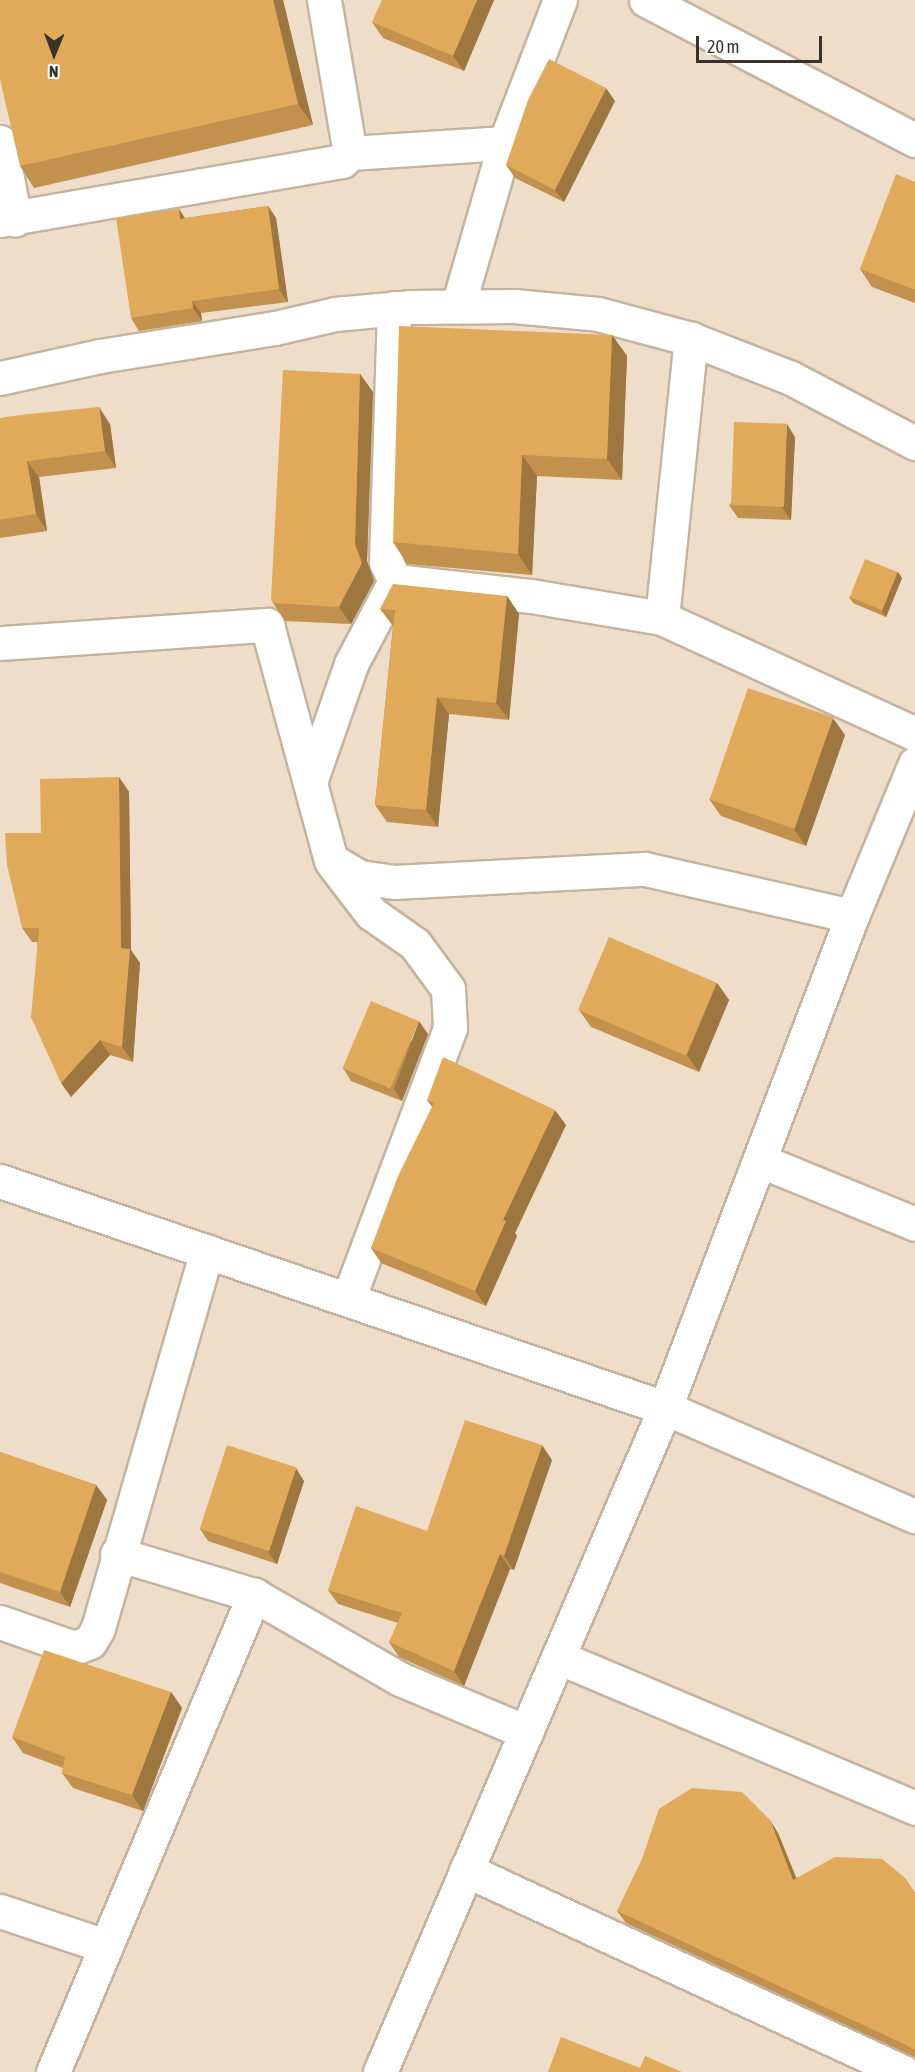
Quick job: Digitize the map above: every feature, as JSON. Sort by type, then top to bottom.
[{"type":"street","points":[[324,0],[350,153]]},
{"type":"street","points":[[458,306],[505,143],[560,0]]},
{"type":"street","points":[[646,0],[915,140]]},
{"type":"street","points":[[0,142],[7,220],[240,176],[342,161],[350,153],[505,143]]},
{"type":"street","points":[[0,378],[100,356],[335,314],[394,308],[514,306],[598,314],[692,339],[791,378],[915,443]]},
{"type":"street","points":[[394,308],[386,562],[395,581]]},
{"type":"street","points":[[662,618],[692,339]]},
{"type":"street","points":[[395,581],[531,596],[662,618],[915,734]]},
{"type":"street","points":[[310,782],[351,664],[395,581]]},
{"type":"street","points":[[0,643],[267,625],[331,860],[371,913],[415,944],[448,989],[450,1028],[348,1299]]},
{"type":"street","points":[[380,2072],[666,1408],[852,916],[915,764]]},
{"type":"street","points":[[331,860],[359,877],[394,882],[645,869],[852,916]]},
{"type":"street","points":[[761,1161],[915,1224]]},
{"type":"street","points":[[0,1180],[666,1408],[915,1516]]},
{"type":"street","points":[[0,1622],[74,1648],[90,1642],[98,1628],[117,1554],[207,1251]]},
{"type":"street","points":[[117,1554],[254,1595],[400,1679],[526,1732]]},
{"type":"street","points":[[53,2072],[254,1595]]},
{"type":"street","points":[[558,1657],[915,1808]]},
{"type":"street","points":[[466,1870],[903,2072]]},
{"type":"street","points":[[0,1911],[105,1946]]},
{"type":"building","points":[[0,0],[273,0],[298,104],[20,166],[0,79]]},
{"type":"building","points":[[382,0],[477,0],[453,56],[372,22]]},
{"type":"building","points":[[549,59],[606,88],[555,190],[506,165],[528,100]]},
{"type":"building","points":[[896,174],[915,182],[915,290],[860,269]]},
{"type":"building","points":[[268,206],[279,289],[192,301],[193,308],[131,318],[116,218],[179,209],[180,219]]},
{"type":"building","points":[[399,326],[612,335],[607,459],[522,455],[518,554],[393,542]]},
{"type":"building","points":[[283,370],[360,374],[355,544],[362,563],[339,607],[273,603],[271,600]]},
{"type":"building","points":[[99,407],[105,451],[27,461],[36,514],[0,520],[0,418]]},
{"type":"building","points":[[734,422],[787,424],[784,507],[731,505]]},
{"type":"building","points":[[865,559],[897,572],[882,610],[850,597]]},
{"type":"building","points":[[393,584],[507,596],[496,703],[437,697],[426,810],[375,805],[395,610],[380,609]]},
{"type":"building","points":[[748,688],[833,717],[795,829],[710,800]]},
{"type":"building","points":[[119,777],[121,948],[130,949],[122,1047],[100,1040],[61,1083],[31,1017],[39,928],[22,928],[7,865],[5,833],[41,833],[40,779]]},
{"type":"building","points":[[609,937],[717,983],[686,1055],[578,1010]]},
{"type":"building","points":[[371,1001],[419,1021],[390,1089],[342,1068]]},
{"type":"building","points":[[443,1057],[555,1110],[503,1220],[506,1221],[475,1291],[371,1248],[398,1176],[434,1103],[427,1100]]},
{"type":"building","points":[[465,1420],[542,1445],[504,1556],[500,1554],[454,1671],[389,1642],[402,1613],[328,1590],[356,1506],[427,1531]]},
{"type":"building","points":[[227,1445],[296,1468],[269,1551],[200,1529]]},
{"type":"building","points":[[0,1452],[96,1485],[60,1592],[0,1572]]},
{"type":"building","points":[[44,1650],[171,1692],[132,1795],[62,1773],[65,1757],[12,1737]]},
{"type":"building","points":[[692,1788],[742,1792],[770,1820],[793,1880],[835,1857],[882,1859],[905,1878],[915,1894],[915,2050],[617,1911],[642,1859],[659,1809]]},
{"type":"building","points":[[561,2037],[640,2068],[645,2056],[682,2072],[548,2072]]}]
